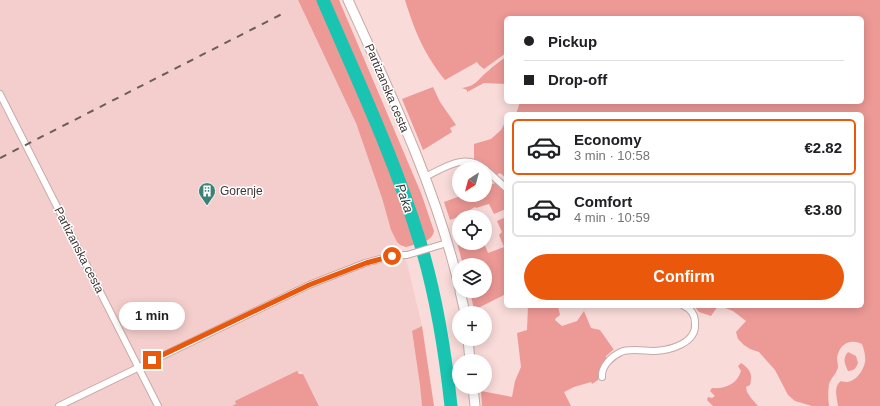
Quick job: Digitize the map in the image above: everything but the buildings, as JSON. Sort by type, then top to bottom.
[{"type":"main road","name":"Partizanska cesta","points":[[348,0],[381,72],[425,177],[452,261]]},
{"type":"main road","points":[[474,394],[475,406]]},
{"type":"street","name":"Partizanska cesta","points":[[0,94],[158,406]]},
{"type":"street","points":[[460,162],[473,162]]},
{"type":"street","points":[[425,177],[452,165]]},
{"type":"street","points":[[492,175],[504,186]]},
{"type":"street","points":[[59,406],[309,285],[366,263],[395,255],[409,254],[447,243]]},
{"type":"street","points":[[602,377],[602,372],[605,366],[622,351],[656,351],[673,348],[687,342],[694,334],[696,324],[694,317],[687,308]]},
{"type":"shaded area","points":[[0,0],[298,0],[356,123],[382,198],[391,230],[407,263],[422,326],[412,332],[422,406],[320,406],[301,371],[234,406],[0,406]]},
{"type":"shaded area","points":[[298,0],[320,0],[394,174],[417,244],[406,247],[400,245],[391,230],[382,198],[356,123]]},
{"type":"shaded area","points":[[326,0],[339,0],[421,193],[434,231],[432,237],[423,242],[401,174]]},
{"type":"shaded area","points":[[405,0],[880,0],[880,406],[838,406],[836,393],[837,386],[841,381],[849,382],[856,378],[864,366],[865,358],[862,344],[858,342],[849,342],[840,349],[837,358],[838,367],[829,384],[829,406],[812,406],[795,401],[788,395],[775,370],[759,352],[750,349],[738,339],[736,332],[746,321],[733,311],[725,308],[864,308],[864,112],[517,112],[519,104],[864,104],[864,16],[504,16],[504,54],[484,69],[477,62],[445,80],[426,52]]},
{"type":"shaded area","points":[[504,58],[504,84],[484,83],[467,92],[467,90],[462,88],[474,84],[492,67]]},
{"type":"shaded area","points":[[433,87],[440,102],[456,125],[450,128],[452,132],[423,150],[402,99]]},
{"type":"shaded area","points":[[504,125],[504,176],[500,173],[495,176],[492,174],[492,162],[478,162],[474,159],[474,144],[491,139],[501,130]]},
{"type":"shaded area","points":[[495,183],[504,190],[504,210],[494,214],[489,204],[475,207],[470,210],[452,210],[452,219],[450,220],[444,202],[452,199],[452,202],[492,202],[492,184]]},
{"type":"shaded area","points":[[504,218],[504,247],[499,235],[502,232],[497,221]]},
{"type":"shaded area","points":[[504,247],[504,295],[482,306],[473,306],[471,298],[492,298],[492,258],[461,258],[459,250],[487,250],[488,253]]},
{"type":"shaded area","points":[[528,308],[558,308],[560,315],[555,320],[562,326],[577,321],[584,311],[591,328],[600,330],[614,350],[606,356],[606,359],[600,369],[598,380],[592,384],[591,382],[574,387],[564,392],[571,406],[482,406],[481,394],[492,393],[512,397],[515,381],[521,367],[517,333],[527,330]]},
{"type":"shaded area","points":[[696,308],[717,308],[711,316],[699,312]]},
{"type":"shaded area","points":[[422,326],[434,406],[422,406],[412,331]]},
{"type":"shaded area","points":[[848,352],[856,356],[858,363],[854,369],[848,371],[845,364],[845,359]]},
{"type":"shaded area","points":[[741,363],[747,367],[751,375],[750,385],[746,387],[747,392],[758,406],[713,406],[707,400],[708,397],[712,398],[715,396],[710,391],[712,388],[721,388],[733,383],[741,371],[738,366]]},
{"type":"shaded area","points":[[297,371],[299,374],[303,374],[319,406],[232,406],[236,404],[235,401]]},
{"type":"waterway","name":"Paka","points":[[323,0],[387,148],[419,239],[439,322],[451,406]]},
{"type":"railway","points":[[0,158],[284,13]]},
{"type":"place","name":"Gorenje","points":[[207,206]]},
{"type":"route","points":[[152,360],[309,285],[366,263],[392,256]]}]
